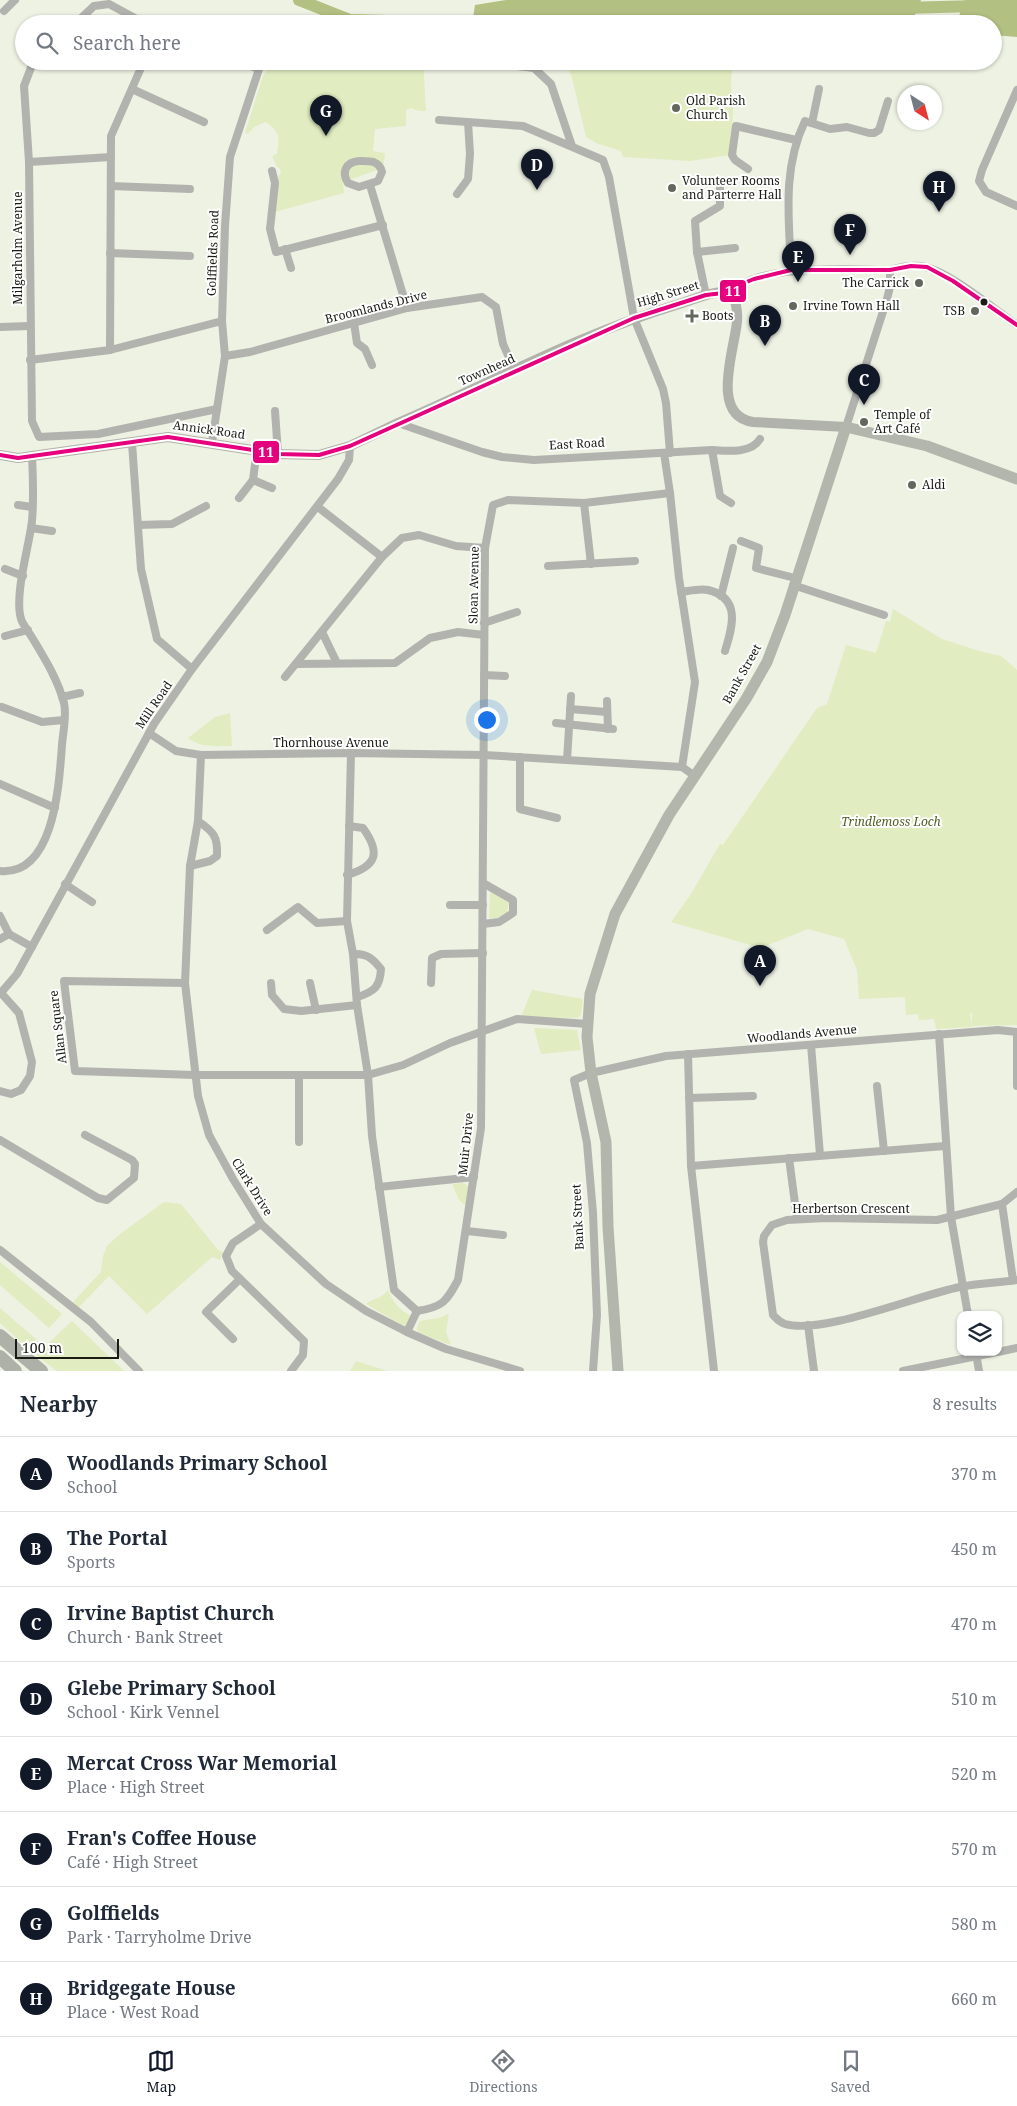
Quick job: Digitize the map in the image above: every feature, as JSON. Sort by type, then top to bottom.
[{"type":"highway","points":[[0,1336],[41,1371]]},
{"type":"highway","points":[[0,1358],[15,1371]]},
{"type":"main road","name":"High Street","points":[[634,318],[706,295],[732,292]]},
{"type":"main road","points":[[732,292],[737,308],[737,321],[728,390],[729,404],[734,414],[744,420],[753,422],[846,427],[927,446],[1017,479]]},
{"type":"main road","name":"Townhead","points":[[350,446],[398,422],[634,318]]},
{"type":"main road","name":"Bank Street","points":[[618,1371],[608,1227],[606,1142],[591,1073],[587,1036],[590,994],[615,914],[669,816],[746,698],[767,662],[846,427]]},
{"type":"main road","name":"Annick Road","points":[[2,455],[18,458],[132,443],[168,436],[278,454],[320,455],[350,446]]},
{"type":"street","points":[[4,11],[15,0]]},
{"type":"street","points":[[84,15],[101,2],[109,4],[129,15]]},
{"type":"street","name":"Milgarholm Avenue","points":[[30,70],[24,86],[29,162],[30,360],[32,421],[39,437]]},
{"type":"street","points":[[110,350],[111,136],[140,70]]},
{"type":"street","name":"Golffields Road","points":[[212,442],[225,356],[222,321],[225,226],[230,157],[259,70]]},
{"type":"street","points":[[536,70],[551,84],[572,146]]},
{"type":"street","points":[[132,89],[204,122]]},
{"type":"street","points":[[812,123],[820,89]]},
{"type":"street","points":[[1017,90],[979,181],[986,192],[1017,206]]},
{"type":"street","points":[[791,270],[788,199],[791,156],[805,121],[830,128],[847,127],[874,133],[879,130],[888,101]]},
{"type":"street","points":[[439,120],[523,126],[602,160],[609,176],[634,318],[663,389],[666,403],[670,492],[681,592],[695,682],[682,767],[695,776]]},
{"type":"street","points":[[458,194],[468,179],[470,154],[468,122]]},
{"type":"street","points":[[748,169],[732,156],[736,126],[796,140]]},
{"type":"street","points":[[29,162],[111,157]]},
{"type":"street","points":[[359,161],[377,164],[382,170],[382,176],[376,183],[370,185],[358,187],[348,183],[344,175],[348,164],[359,161]]},
{"type":"street","points":[[272,171],[275,183],[270,229],[276,252],[382,225]]},
{"type":"street","points":[[370,185],[407,308]]},
{"type":"street","points":[[111,186],[190,189]]},
{"type":"street","points":[[706,295],[697,252],[695,221],[720,206],[720,186]]},
{"type":"street","points":[[697,252],[735,248]]},
{"type":"street","points":[[285,249],[291,268]]},
{"type":"street","points":[[110,253],[190,256]]},
{"type":"street","name":"High Street","points":[[732,292],[739,285],[791,270],[890,270],[903,266],[920,266],[940,273],[1017,325]]},
{"type":"street","name":"Bank Street","points":[[846,427],[887,299],[890,287],[890,270]]},
{"type":"street","name":"Broomlands Drive","points":[[225,356],[250,352],[407,308],[482,297],[496,307],[503,344],[515,371]]},
{"type":"street","points":[[30,360],[110,350],[222,321]]},
{"type":"street","points":[[354,323],[357,343],[365,349],[372,364]]},
{"type":"street","points":[[0,327],[30,326]]},
{"type":"street","name":"Annick Road","points":[[39,437],[98,434],[218,409]]},
{"type":"street","points":[[275,411],[278,454]]},
{"type":"street","name":"East Road","points":[[398,422],[482,452],[534,460],[712,450],[736,451],[753,446],[760,439]]},
{"type":"street","points":[[132,443],[141,569],[157,639],[192,669]]},
{"type":"street","name":"Mill Road","points":[[0,994],[17,974],[149,733],[192,669],[318,507],[345,469],[350,455],[350,446]]},
{"type":"street","points":[[239,498],[253,480],[257,450]]},
{"type":"street","points":[[712,450],[720,496],[731,503]]},
{"type":"street","points":[[0,871],[9,872],[21,869],[30,863],[40,848],[58,797],[64,720],[65,705],[55,678],[21,619],[20,597],[31,528],[32,456]]},
{"type":"street","points":[[253,480],[272,488]]},
{"type":"street","name":"Sloan Avenue","points":[[484,755],[485,548],[493,505],[508,500],[584,502],[670,492]]},
{"type":"street","points":[[584,502],[591,564]]},
{"type":"street","points":[[18,505],[32,507]]},
{"type":"street","points":[[138,525],[172,524],[206,506]]},
{"type":"street","points":[[318,507],[382,557]]},
{"type":"street","points":[[31,528],[52,531]]},
{"type":"street","points":[[285,677],[382,557],[402,538],[419,535],[456,546],[485,548]]},
{"type":"street","points":[[741,541],[759,548],[756,568],[884,615]]},
{"type":"street","points":[[721,596],[733,548]]},
{"type":"street","points":[[548,566],[634,561]]},
{"type":"street","points":[[5,568],[23,576]]},
{"type":"street","points":[[681,592],[707,590],[721,596],[730,606],[734,616],[725,651]]},
{"type":"street","points":[[484,623],[517,612]]},
{"type":"street","points":[[5,636],[28,630]]},
{"type":"street","points":[[322,632],[337,664]]},
{"type":"street","points":[[296,664],[395,663],[430,638],[458,632],[484,634]]},
{"type":"street","points":[[484,675],[505,676]]},
{"type":"street","points":[[62,697],[80,693]]},
{"type":"street","points":[[567,760],[571,696]]},
{"type":"street","points":[[556,723],[610,729],[607,701]]},
{"type":"street","points":[[2,707],[42,722],[64,720]]},
{"type":"street","points":[[570,709],[607,712]]},
{"type":"street","name":"Thornhouse Avenue","points":[[149,733],[176,751],[201,754],[351,753],[484,755],[682,767]]},
{"type":"street","points":[[351,753],[347,921],[368,1075],[372,1136],[394,1290],[417,1312],[407,1332]]},
{"type":"street","name":"Clark Drive","points":[[201,754],[198,821],[190,866],[185,984],[198,1096],[209,1135],[261,1224],[326,1284],[366,1311],[446,1350],[520,1371]]},
{"type":"street","name":"Muir Drive","points":[[417,1312],[435,1309],[447,1301],[458,1280],[467,1231],[481,1126],[484,755]]},
{"type":"street","points":[[520,757],[520,809],[557,818]]},
{"type":"street","points":[[0,784],[55,808]]},
{"type":"street","points":[[190,866],[205,863],[217,856],[218,840],[209,829],[198,821]]},
{"type":"street","points":[[347,874],[365,869],[374,856],[373,842],[363,828],[349,826]]},
{"type":"street","points":[[483,883],[513,900],[513,913],[499,922],[483,924]]},
{"type":"street","points":[[65,884],[92,902]]},
{"type":"street","points":[[450,905],[483,905]]},
{"type":"street","points":[[267,930],[298,907],[317,923],[347,921]]},
{"type":"street","points":[[0,916],[9,934],[32,947]]},
{"type":"street","points":[[0,940],[9,934]]},
{"type":"street","points":[[271,983],[272,995],[284,1008],[301,1011],[316,1010],[357,1001],[371,992],[380,982],[381,969],[373,959],[362,953],[353,954]]},
{"type":"street","points":[[431,983],[432,958],[440,954],[483,953]]},
{"type":"street","name":"Allan Square","points":[[185,984],[64,980],[75,1071],[195,1075]]},
{"type":"street","points":[[310,983],[316,1010]]},
{"type":"street","points":[[0,994],[19,1013],[32,1062],[30,1076],[21,1090],[11,1094],[0,1091]]},
{"type":"street","points":[[195,1075],[368,1075],[402,1065],[450,1043],[517,1019],[588,1024]]},
{"type":"street","name":"Woodlands Avenue","points":[[591,1073],[666,1056],[998,1030],[1017,1032],[1017,1086]]},
{"type":"street","points":[[939,1034],[951,1217],[961,1286],[967,1311]]},
{"type":"street","points":[[811,1045],[820,1155]]},
{"type":"street","points":[[688,1054],[691,1166],[714,1371]]},
{"type":"street","name":"Bank Street","points":[[591,1073],[574,1080],[587,1143],[593,1213],[596,1314],[593,1371]]},
{"type":"street","points":[[299,1142],[300,1076]]},
{"type":"street","points":[[877,1086],[884,1151]]},
{"type":"street","points":[[689,1098],[753,1096]]},
{"type":"street","points":[[0,1140],[98,1198],[107,1200],[134,1178],[135,1164],[132,1160],[85,1135]]},
{"type":"street","points":[[691,1166],[945,1146]]},
{"type":"street","points":[[789,1158],[797,1219]]},
{"type":"street","points":[[379,1187],[474,1177]]},
{"type":"street","points":[[1015,1280],[1002,1204],[1017,1192]]},
{"type":"street","name":"Herbertson Crescent","points":[[1002,1204],[937,1220],[797,1219],[772,1224],[764,1236],[764,1242],[773,1315],[782,1323],[808,1325],[838,1321],[961,1286],[1015,1280]]},
{"type":"street","points":[[261,1224],[233,1243],[226,1256],[232,1271],[304,1341],[303,1355],[291,1371]]},
{"type":"street","points":[[467,1231],[503,1235]]},
{"type":"street","points":[[0,1250],[91,1322],[139,1371]]},
{"type":"street","points":[[233,1339],[206,1312],[240,1279]]},
{"type":"street","points":[[808,1325],[814,1371]]},
{"type":"street","points":[[1002,1351],[1017,1348]]},
{"type":"street","points":[[904,1371],[968,1356]]},
{"type":"street","points":[[976,1356],[979,1371]]},
{"type":"green space","points":[[267,70],[424,70],[426,111],[411,108],[406,110],[406,126],[375,129],[373,151],[385,153],[383,168],[343,182],[344,193],[275,212],[278,176],[281,173],[272,156],[277,154],[277,132],[266,122],[254,127],[248,134],[245,133],[263,76]]},
{"type":"green space","points":[[569,70],[732,70],[733,113],[730,155],[690,161],[623,157],[621,151],[596,143],[586,137]]},
{"type":"green space","name":"Trindlemoss Loch","points":[[893,609],[942,639],[1001,656],[1017,670],[1017,1025],[972,1026],[972,1013],[970,1013],[972,1027],[936,1029],[934,1019],[919,1020],[918,1014],[906,1015],[905,997],[859,999],[857,970],[844,939],[808,929],[761,948],[671,922],[691,894],[720,844],[723,845],[817,708],[827,704],[846,645],[876,653],[886,621],[890,622]]},
{"type":"green space","points":[[230,713],[232,746],[203,745],[188,738],[215,717]]},
{"type":"green space","points":[[490,893],[497,893],[509,902],[507,913],[497,918],[489,918]]},
{"type":"green space","points":[[532,990],[583,999],[581,1014],[578,1018],[521,1017]]},
{"type":"green space","points":[[534,1028],[577,1030],[581,1050],[541,1054]]},
{"type":"green space","points":[[463,1183],[469,1187],[466,1206],[459,1200],[453,1186],[453,1184]]},
{"type":"green space","points":[[164,1202],[181,1204],[218,1250],[223,1252],[220,1260],[212,1257],[147,1314],[109,1276],[79,1307],[73,1302],[101,1272],[103,1256],[107,1246],[120,1234]]},
{"type":"green space","points":[[0,1262],[62,1314],[49,1328],[0,1285]]},
{"type":"green space","points":[[388,1290],[397,1306],[411,1316],[410,1323],[404,1326],[366,1304],[383,1295]]},
{"type":"green space","points":[[0,1308],[36,1339],[30,1350],[0,1323]]},
{"type":"green space","points":[[449,1313],[446,1332],[451,1345],[419,1333],[417,1329],[419,1322],[440,1318]]},
{"type":"green space","points":[[72,1321],[124,1371],[57,1371],[36,1355]]},
{"type":"green space","points":[[356,1361],[387,1371],[350,1371]]},
{"type":"shaded area","points":[[506,0],[921,0],[915,15],[473,15],[475,5]]},
{"type":"shaded area","points":[[965,0],[1017,0],[1017,37],[1002,36],[1002,15],[959,15]]},
{"type":"waterway","points":[[299,0],[337,15]]},
{"type":"waterway","points":[[901,8],[978,6]]},
{"type":"transit line","name":"11","points":[[0,455],[18,458],[168,437],[278,454],[319,455],[350,446],[634,318],[706,295],[732,292],[739,285],[754,279],[791,270],[890,270],[911,266],[927,267],[953,281],[1017,325]]},
{"type":"place","name":"Old Parish Church","points":[[676,108]]},
{"type":"place","name":"Golffields","points":[[326,136]]},
{"type":"place","name":"Volunteer Rooms and Parterre Hall","points":[[672,188]]},
{"type":"place","name":"Glebe Primary School","points":[[537,190]]},
{"type":"place","name":"Bridgegate House","points":[[939,212]]},
{"type":"place","name":"Fran's Coffee House","points":[[850,255]]},
{"type":"place","name":"Mercat Cross War Memorial","points":[[798,282]]},
{"type":"place","name":"The Carrick","points":[[919,283]]},
{"type":"place","name":"Irvine Town Hall","points":[[793,306]]},
{"type":"place","name":"TSB","points":[[975,311]]},
{"type":"place","name":"Boots","points":[[692,316]]},
{"type":"place","name":"The Portal","points":[[765,346]]},
{"type":"place","name":"Irvine Baptist Church","points":[[864,405]]},
{"type":"place","name":"Temple of Art Café","points":[[864,422]]},
{"type":"place","name":"Aldi","points":[[912,485]]},
{"type":"place","name":"Woodlands Primary School","points":[[760,986]]}]
